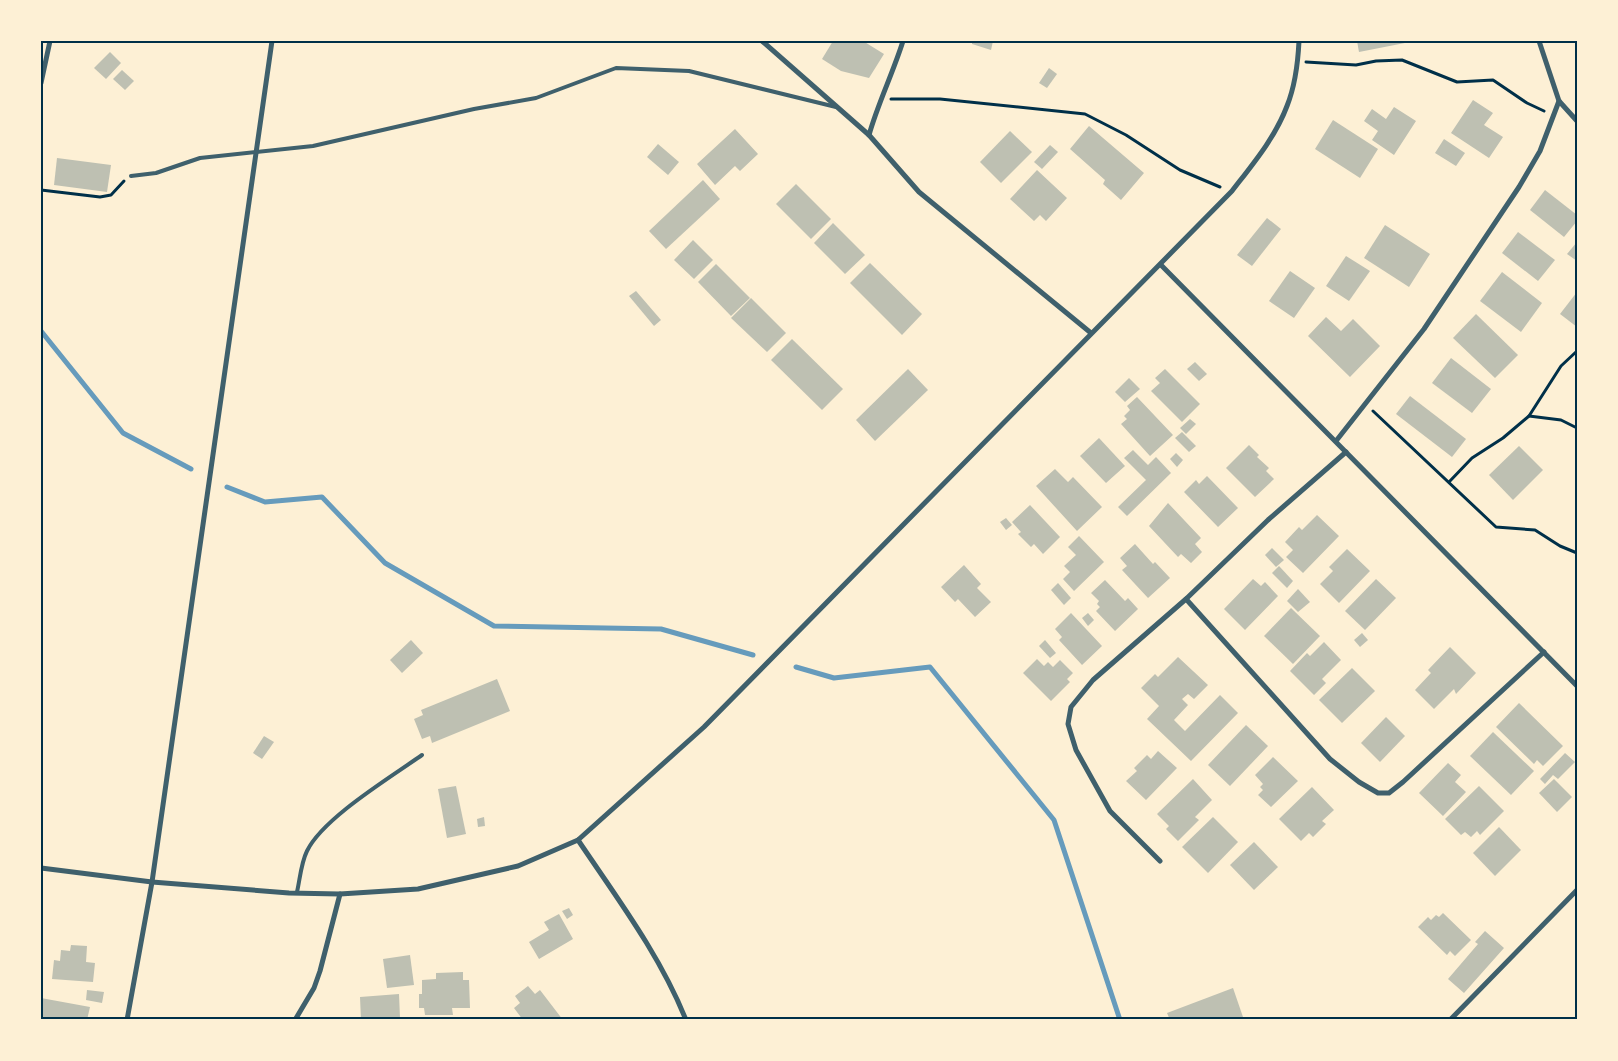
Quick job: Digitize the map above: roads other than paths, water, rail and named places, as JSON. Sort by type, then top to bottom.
[{"type":"street","points":[[41,83],[50,41]]},
{"type":"street","points":[[127,1020],[152,882],[272,41]]},
{"type":"street","points":[[762,41],[869,135],[919,192],[1091,333]]},
{"type":"street","points":[[869,135],[878,102],[897,61],[903,41]]},
{"type":"street","points":[[41,868],[152,882],[340,894],[418,889],[518,866],[578,840],[704,727],[1232,192],[1263,151],[1287,106],[1298,62],[1299,41]]},
{"type":"street","points":[[1540,41],[1559,101],[1577,121]]},
{"type":"street","points":[[1336,441],[1424,329],[1519,187],[1540,151],[1559,101]]},
{"type":"street","points":[[1160,265],[1577,686]]},
{"type":"street","points":[[1160,861],[1110,810],[1076,750],[1068,724],[1071,707],[1093,680],[1186,599],[1268,520],[1346,452]]},
{"type":"street","points":[[1186,599],[1330,759],[1359,782],[1378,793],[1389,793],[1402,782],[1544,652]]},
{"type":"street","points":[[578,840],[643,937],[674,991],[686,1020]]},
{"type":"street","points":[[1450,1020],[1577,890]]},
{"type":"street","points":[[295,1020],[314,988],[340,894]]},
{"type":"lane","points":[[131,176],[156,173],[200,158],[313,146],[474,109],[536,98],[616,68],[689,71],[838,107]]},
{"type":"lane","points":[[297,892],[306,852],[317,835],[342,813],[422,755]]},
{"type":"waterway","points":[[41,331],[123,433],[191,469]]},
{"type":"waterway","points":[[227,487],[265,502],[322,497],[385,563],[494,626],[661,629],[753,655]]},
{"type":"waterway","points":[[796,667],[834,678],[930,667],[1054,820],[1120,1020]]}]
